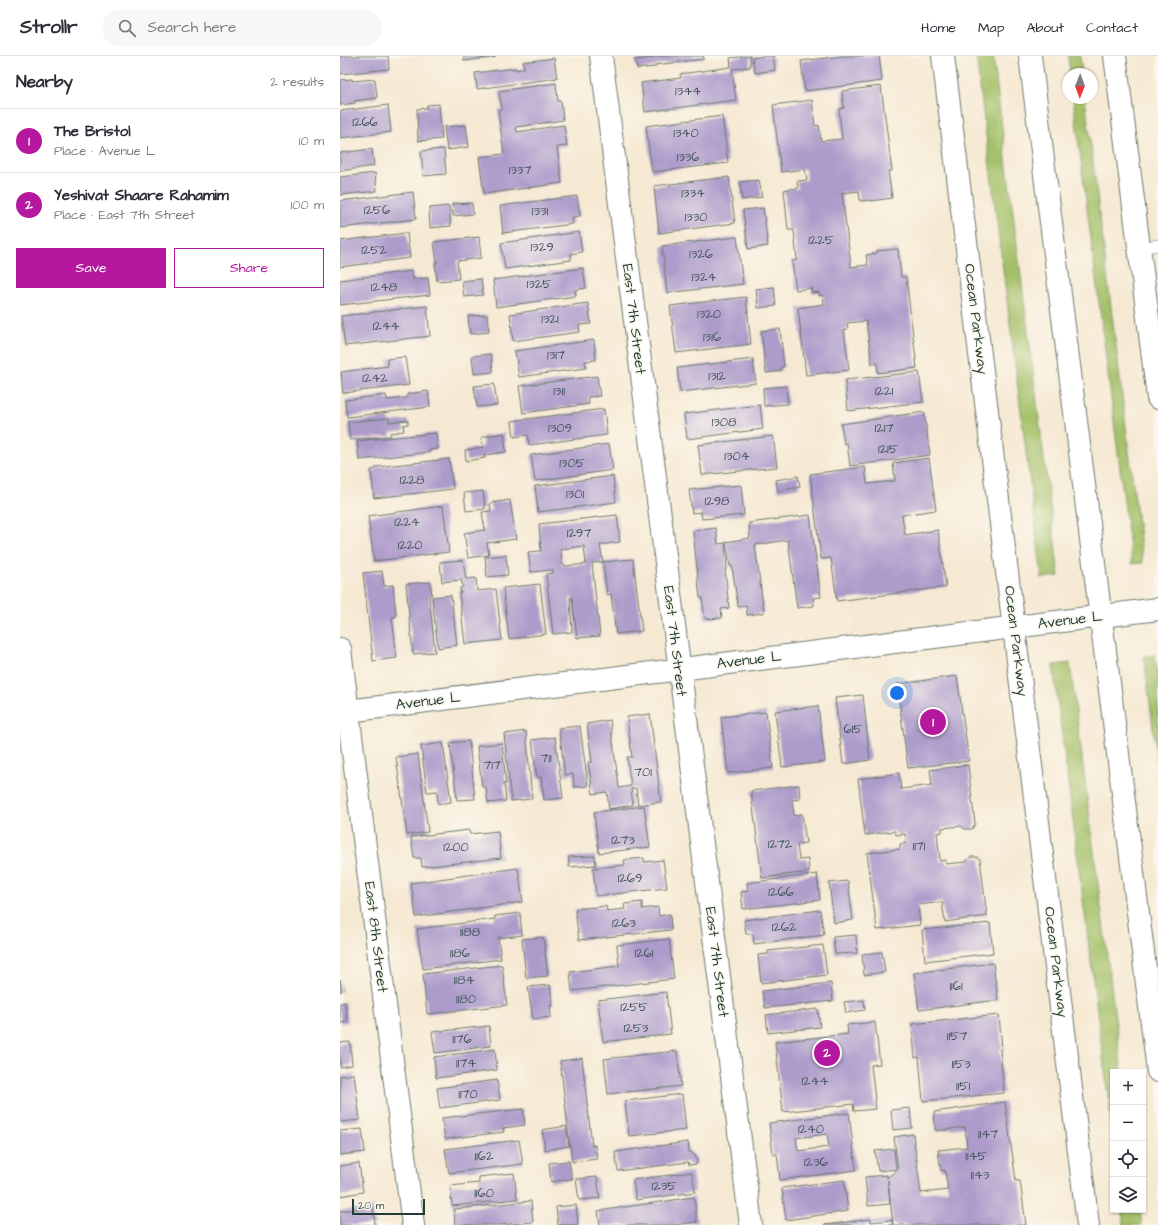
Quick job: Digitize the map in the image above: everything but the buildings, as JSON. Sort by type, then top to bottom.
[{"type":"street","name":"East 7th Street","points":[[601,56],[751,1225]]},
{"type":"street","name":"Ocean Parkway","points":[[943,56],[1088,1225]]},
{"type":"street","points":[[1030,56],[1158,1071]]},
{"type":"street","points":[[1114,56],[1148,247],[1158,398]]},
{"type":"street","name":"Avenue L","points":[[344,711],[1158,609]]},
{"type":"street","name":"East 8th Street","points":[[340,649],[344,711],[413,1225]]},
{"type":"green space","points":[[976,56],[993,56],[1059,576],[1042,578]]},
{"type":"green space","points":[[1068,56],[1080,56],[1081,68],[1069,68]]},
{"type":"green space","points":[[1074,104],[1086,104],[1143,563],[1132,564]]},
{"type":"green space","points":[[1155,655],[1158,681],[1158,768],[1144,656]]},
{"type":"green space","points":[[1070,663],[1122,1069],[1110,1069],[1110,1112],[1053,665]]},
{"type":"green space","points":[[1122,1213],[1140,1213],[1142,1225],[1124,1225]]},
{"type":"place","name":"The Bristol","points":[[933,722]]},
{"type":"place","name":"Yeshivat Shaare Rahamim","points":[[827,1053]]}]
